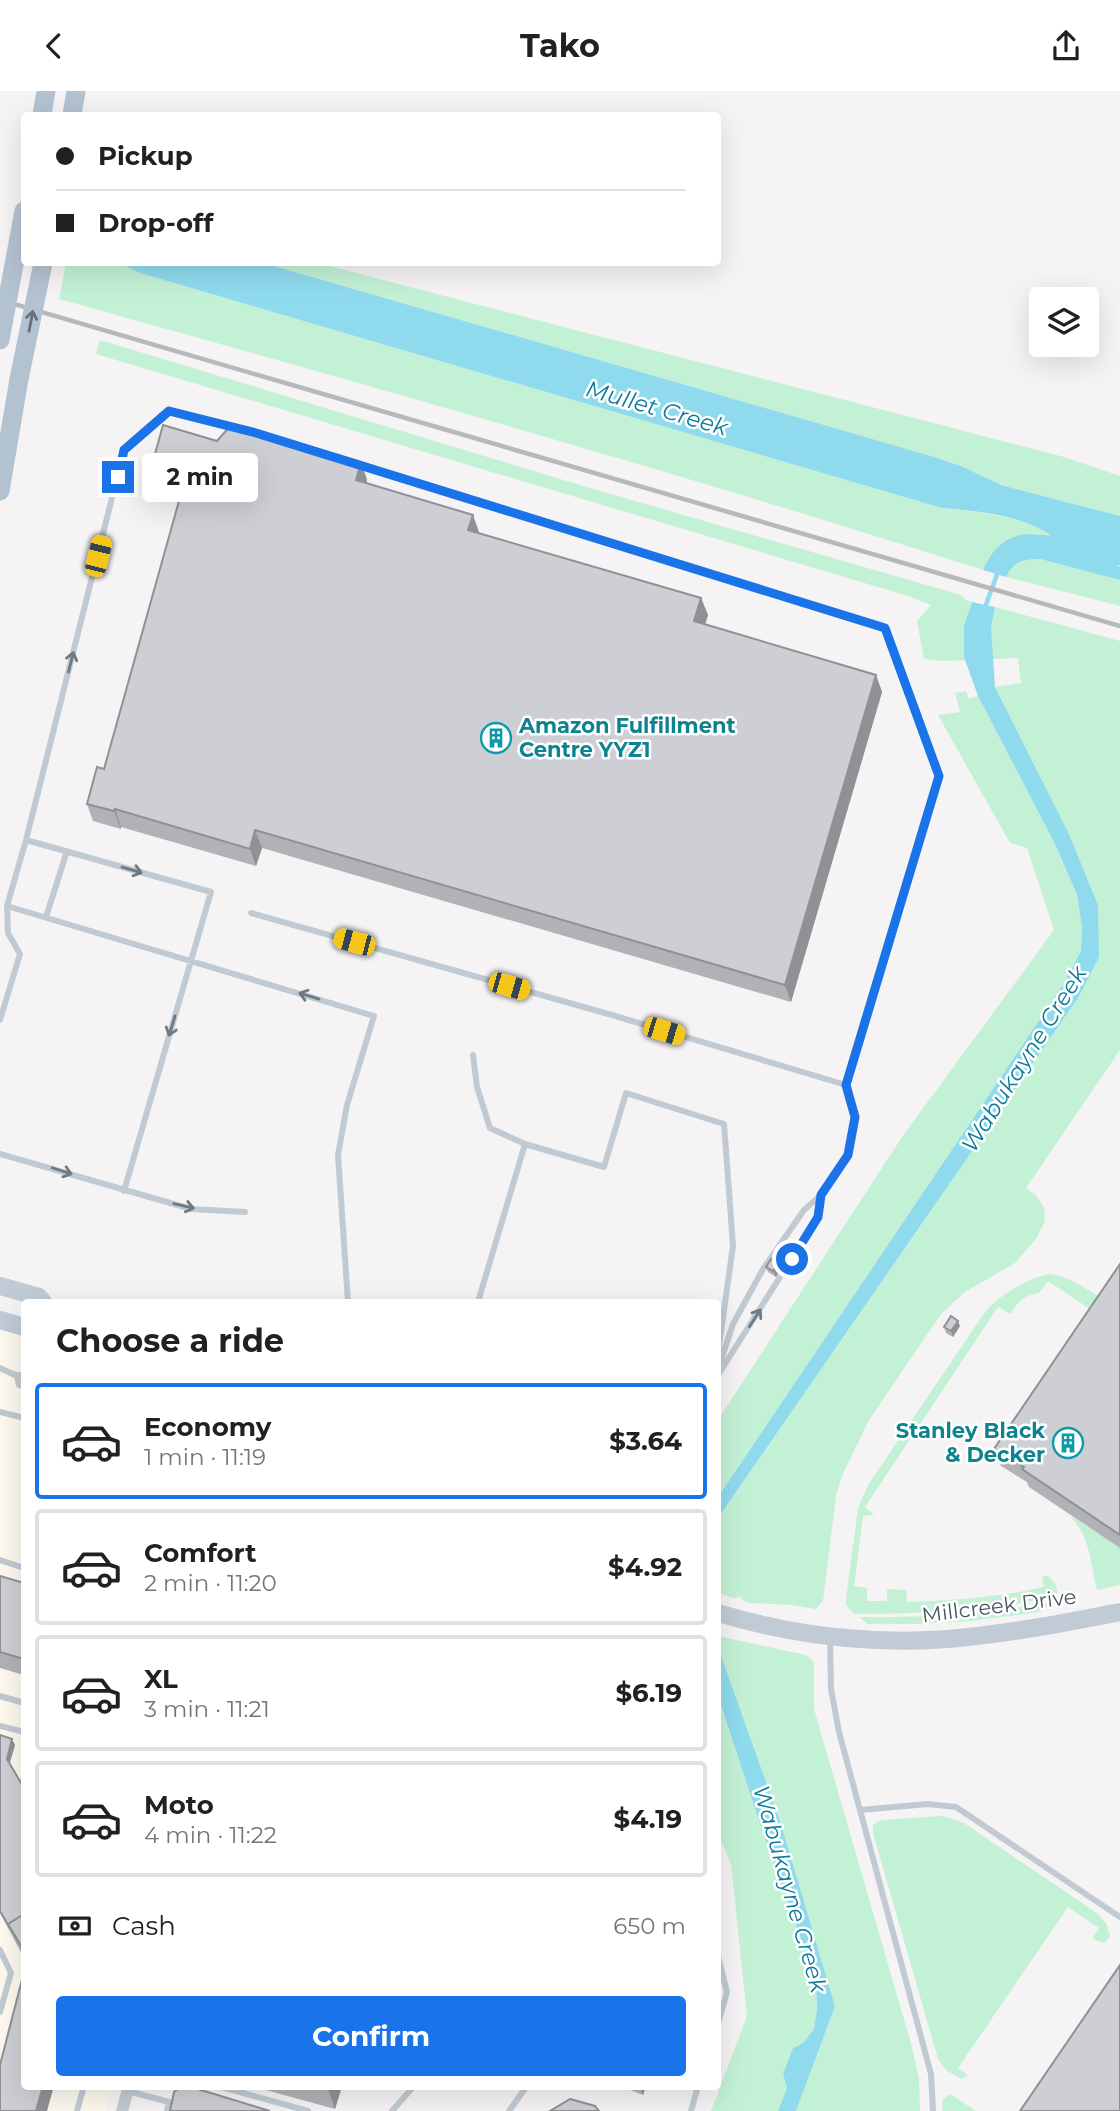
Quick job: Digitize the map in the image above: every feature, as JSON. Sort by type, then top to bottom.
[{"type":"main road","points":[[42,112],[46,91]]},
{"type":"main road","points":[[72,112],[76,91]]},
{"type":"main road","points":[[0,340],[21,227]]},
{"type":"main road","points":[[0,491],[42,266]]},
{"type":"street","points":[[0,1286],[40,1299]]},
{"type":"street","points":[[0,1320],[21,1326]]},
{"type":"street","name":"Millcreek Drive","points":[[721,1614],[779,1629],[830,1636],[914,1640],[976,1637],[1120,1612]]},
{"type":"street","points":[[122,2111],[127,2090]]},
{"type":"lane","points":[[0,1020],[20,954],[8,933],[7,906],[124,450],[169,411],[244,430]]},
{"type":"lane","points":[[348,461],[885,628],[939,776],[846,1085],[855,1117],[848,1155],[821,1195],[804,1210],[763,1269],[733,1324],[721,1360]]},
{"type":"lane","points":[[26,840],[211,892],[124,1191]]},
{"type":"lane","points":[[46,918],[67,851]]},
{"type":"lane","points":[[7,906],[374,1016],[347,1105],[338,1155],[348,1299]]},
{"type":"lane","points":[[251,913],[612,1015],[846,1085]]},
{"type":"lane","points":[[473,1055],[477,1087],[490,1128],[525,1144],[604,1167],[626,1093],[724,1124],[733,1246],[721,1332]]},
{"type":"lane","points":[[479,1299],[525,1144]]},
{"type":"lane","points":[[0,1153],[191,1209],[245,1212]]},
{"type":"lane","points":[[721,1370],[818,1217],[821,1195]]},
{"type":"lane","points":[[0,1369],[21,1375]]},
{"type":"lane","points":[[0,1412],[21,1417]]},
{"type":"lane","points":[[0,1560],[21,1567]]},
{"type":"lane","points":[[830,1636],[831,1689],[839,1732],[931,2074],[933,2111]]},
{"type":"lane","points":[[0,1696],[21,1702]]},
{"type":"lane","points":[[0,1725],[21,1731]]},
{"type":"lane","points":[[860,1810],[928,1804],[956,1807],[1120,1917]]},
{"type":"lane","points":[[0,1950],[10,1973],[0,2012]]},
{"type":"lane","points":[[721,1968],[727,1992],[721,2013]]},
{"type":"lane","points":[[77,2111],[83,2090]]},
{"type":"lane","points":[[134,2090],[169,2102],[167,2111]]},
{"type":"lane","points":[[232,2090],[307,2111]]},
{"type":"lane","points":[[392,2111],[410,2090]]},
{"type":"lane","points":[[509,2111],[524,2090]]},
{"type":"lane","points":[[691,2111],[697,2090]]},
{"type":"shaded area","points":[[0,1327],[21,1333],[21,2090],[112,2090],[106,2111],[0,2111]]},
{"type":"green space","points":[[65,266],[125,266],[140,273],[942,508],[984,513],[1030,524],[1051,536],[1028,535],[1010,539],[995,550],[983,570],[638,464],[59,299]]},
{"type":"green space","points":[[274,266],[330,266],[1064,457],[1120,476],[1120,516],[1001,485],[961,466]]},
{"type":"green space","points":[[100,340],[590,488],[961,595],[972,602],[964,626],[966,660],[924,659],[917,621],[931,605],[908,596],[96,354]]},
{"type":"green space","points":[[1028,559],[1040,559],[1120,580],[1120,606],[1006,577],[1014,565]]},
{"type":"green space","points":[[995,607],[1120,641],[1120,1050],[1026,1188],[1036,1195],[1044,1208],[1045,1221],[1036,1239],[1015,1263],[965,1292],[941,1314],[869,1420],[841,1478],[836,1496],[823,1601],[816,1609],[750,1603],[743,1601],[741,1597],[733,1598],[721,1594],[721,1514],[1078,998],[1098,905],[1069,834],[995,687],[1021,683],[1018,658],[992,659],[991,628]]},
{"type":"green space","points":[[966,691],[969,699],[978,696],[1056,846],[1077,895],[1082,928],[1081,951],[1065,982],[721,1493],[721,1415],[902,1137],[1054,930],[1027,848],[1010,843],[938,715],[960,712],[955,693]]},
{"type":"green space","points":[[1048,1274],[1070,1280],[1105,1300],[1096,1313],[1048,1281],[1039,1293],[1022,1300],[1010,1314],[998,1307],[865,1507],[874,1515],[863,1516],[854,1586],[867,1588],[867,1601],[887,1601],[887,1589],[906,1590],[907,1602],[941,1601],[1044,1587],[1042,1577],[1046,1575],[1056,1585],[1056,1597],[956,1610],[854,1614],[846,1605],[846,1599],[858,1508],[868,1485],[985,1312],[1014,1289]]},
{"type":"green space","points":[[1073,1517],[1120,1548],[1120,1585],[1097,1590],[1086,1543]]},
{"type":"green space","points":[[1053,1602],[1039,1612],[970,1621],[868,1624],[859,1617],[957,1614]]},
{"type":"green space","points":[[721,1637],[806,1655],[814,1662],[814,1709],[912,2047],[919,2079],[920,2111],[796,2111],[835,2006],[781,1824],[721,1655]]},
{"type":"green space","points":[[721,1705],[816,1981],[817,2010],[814,2029],[803,2043],[793,2048],[783,2074],[787,2088],[778,2111],[711,2111],[747,2016],[731,1864],[721,1840]]},
{"type":"green space","points":[[943,1816],[964,1823],[1098,1914],[1106,1923],[1110,1936],[1105,1943],[1094,1940],[1099,1928],[1068,1907],[958,2068],[968,2075],[962,2079],[947,2071],[938,2059],[873,1833],[873,1825],[881,1820]]},
{"type":"green space","points":[[950,2094],[976,2111],[942,2111],[943,2099]]},
{"type":"water","name":"Mullet Creek","points":[[125,266],[274,266],[931,456],[961,466],[1001,485],[1120,516],[1120,565],[1116,565],[1120,566],[1120,580],[1040,559],[1020,562],[1012,567],[1006,577],[983,570],[995,550],[1013,537],[1029,534],[1051,535],[1012,518],[942,508],[140,273]]},
{"type":"water","points":[[972,602],[995,607],[991,628],[995,687],[1069,834],[1098,905],[1099,957],[1078,998],[721,1514],[721,1493],[1065,982],[1081,951],[1082,928],[1077,895],[1056,846],[978,696],[964,657],[964,626]]},
{"type":"water","points":[[721,1655],[781,1824],[835,2006],[796,2111],[778,2111],[787,2088],[783,2074],[793,2048],[803,2043],[814,2029],[817,2009],[816,1981],[721,1705]]},
{"type":"building","name":"Amazon Fulfillment Centre YYZ1","points":[[232,424],[361,462],[356,480],[473,515],[468,530],[701,598],[694,621],[876,675],[785,985],[255,830],[250,849],[115,809],[114,811],[87,804],[97,767],[104,769],[186,476],[152,465],[163,425],[217,441]]},
{"type":"building","points":[[771,1259],[778,1264],[773,1271],[766,1267]]},
{"type":"building","name":"Stanley Black & Decker","points":[[1120,1264],[1120,1535],[994,1449]]},
{"type":"building","points":[[951,1316],[958,1321],[951,1331],[944,1327]]},
{"type":"building","points":[[0,1576],[21,1582],[21,1658],[0,1652]]},
{"type":"building","points":[[0,1735],[12,1739],[7,1759],[21,1783],[21,1916],[8,1924],[10,1928],[0,1911]]},
{"type":"building","points":[[21,1916],[21,1946],[8,1924]]},
{"type":"building","points":[[1120,1965],[1120,2111],[1020,2111]]},
{"type":"building","points":[[21,1984],[21,2090],[42,2090],[36,2111],[0,2111],[0,2065]]},
{"type":"building","points":[[201,2090],[270,2111],[170,2111],[174,2092]]},
{"type":"building","points":[[570,2099],[595,2106],[599,2111],[550,2111]]},
{"type":"waterway","name":"Wabukayne Creek","points":[[984,610],[999,569]]},
{"type":"railway","points":[[0,300],[1120,626]]},
{"type":"place","name":"Amazon Fulfillment Centre YYZ1","points":[[496,738]]},
{"type":"place","name":"Stanley Black & Decker","points":[[1068,1443]]},
{"type":"route","points":[[118,477],[124,450],[169,411],[256,433],[885,628],[939,776],[846,1085],[855,1117],[848,1155],[821,1195],[818,1217],[792,1259]]}]
